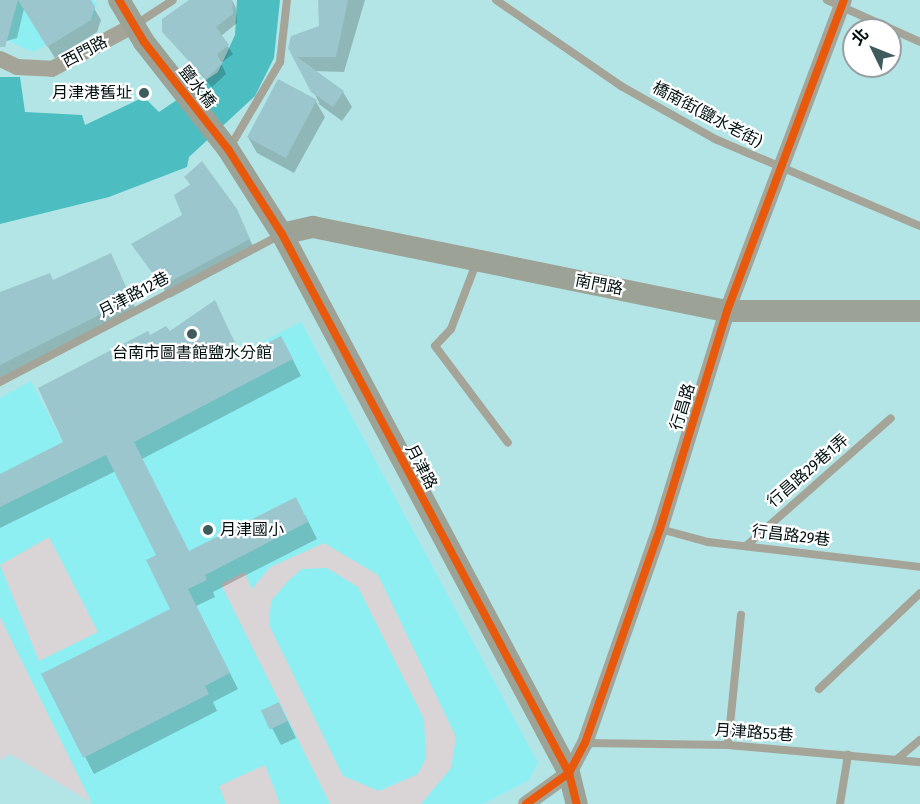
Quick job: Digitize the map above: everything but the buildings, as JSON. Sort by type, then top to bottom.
[{"type":"street","name":"鹽水橋","points":[[118,0],[139,34],[228,149]]},
{"type":"street","name":"行昌路","points":[[526,804],[569,773],[585,743],[660,529],[727,311],[781,168],[837,2]]},
{"type":"street","name":"西門路","points":[[0,59],[17,67],[52,69],[139,34]]},
{"type":"street","name":"月津路","points":[[228,149],[282,234],[569,773],[577,804]]},
{"type":"street","name":"南門路","points":[[282,234],[313,227],[727,311],[920,311]]},
{"type":"lane","points":[[139,34],[172,0]]},
{"type":"lane","points":[[228,149],[280,62],[287,0]]},
{"type":"lane","name":"橋南街(鹽水老街)","points":[[496,0],[621,86],[746,155],[920,226]]},
{"type":"lane","points":[[837,2],[920,42]]},
{"type":"lane","name":"月津路12巷","points":[[0,382],[282,234]]},
{"type":"lane","points":[[477,261],[451,329],[435,345],[508,443]]},
{"type":"lane","name":"行昌路29巷1弄","points":[[746,546],[891,418]]},
{"type":"lane","name":"行昌路29巷","points":[[660,529],[746,546],[920,567]]},
{"type":"lane","points":[[819,688],[920,593]]},
{"type":"lane","points":[[728,745],[741,615]]},
{"type":"lane","points":[[896,760],[920,740]]},
{"type":"lane","name":"月津路55巷","points":[[585,743],[728,745],[920,762]]},
{"type":"lane","points":[[840,804],[848,755]]},
{"type":"shaded area","points":[[0,0],[94,0],[97,4],[94,19],[33,52],[0,37]]},
{"type":"shaded area","points":[[237,0],[280,0],[274,58],[255,96],[189,157],[187,167],[109,197],[0,224],[0,77],[20,77],[25,112],[82,115],[85,125],[144,97],[159,112],[218,72],[235,35]]},
{"type":"shaded area","name":"月津國小","points":[[301,322],[538,763],[529,780],[483,804],[92,804],[0,618],[0,398],[31,381],[63,443]]},
{"type":"shaded area","points":[[49,537],[98,632],[39,661],[0,565]]},
{"type":"shaded area","points":[[324,543],[378,575],[456,737],[451,768],[421,804],[330,804],[221,584],[244,572],[252,589],[270,567]],"holes":[[[327,568],[358,587],[424,719],[426,758],[418,774],[379,791],[343,776],[269,625],[271,601],[302,569]]]},
{"type":"shaded area","points":[[0,617],[91,802],[10,754],[0,760]]},
{"type":"shaded area","points":[[265,765],[280,804],[226,804],[219,786]]},
{"type":"cycle path","points":[[119,0],[144,42],[228,149],[282,234],[569,773],[577,804]]},
{"type":"cycle path","points":[[526,804],[569,773],[585,743],[660,529],[727,311],[844,0]]},
{"type":"place","name":"月津港舊址","points":[[144,93]]},
{"type":"place","name":"台南市圖書館鹽水分館","points":[[192,334]]},
{"type":"place","name":"月津國小","points":[[208,530]]}]
